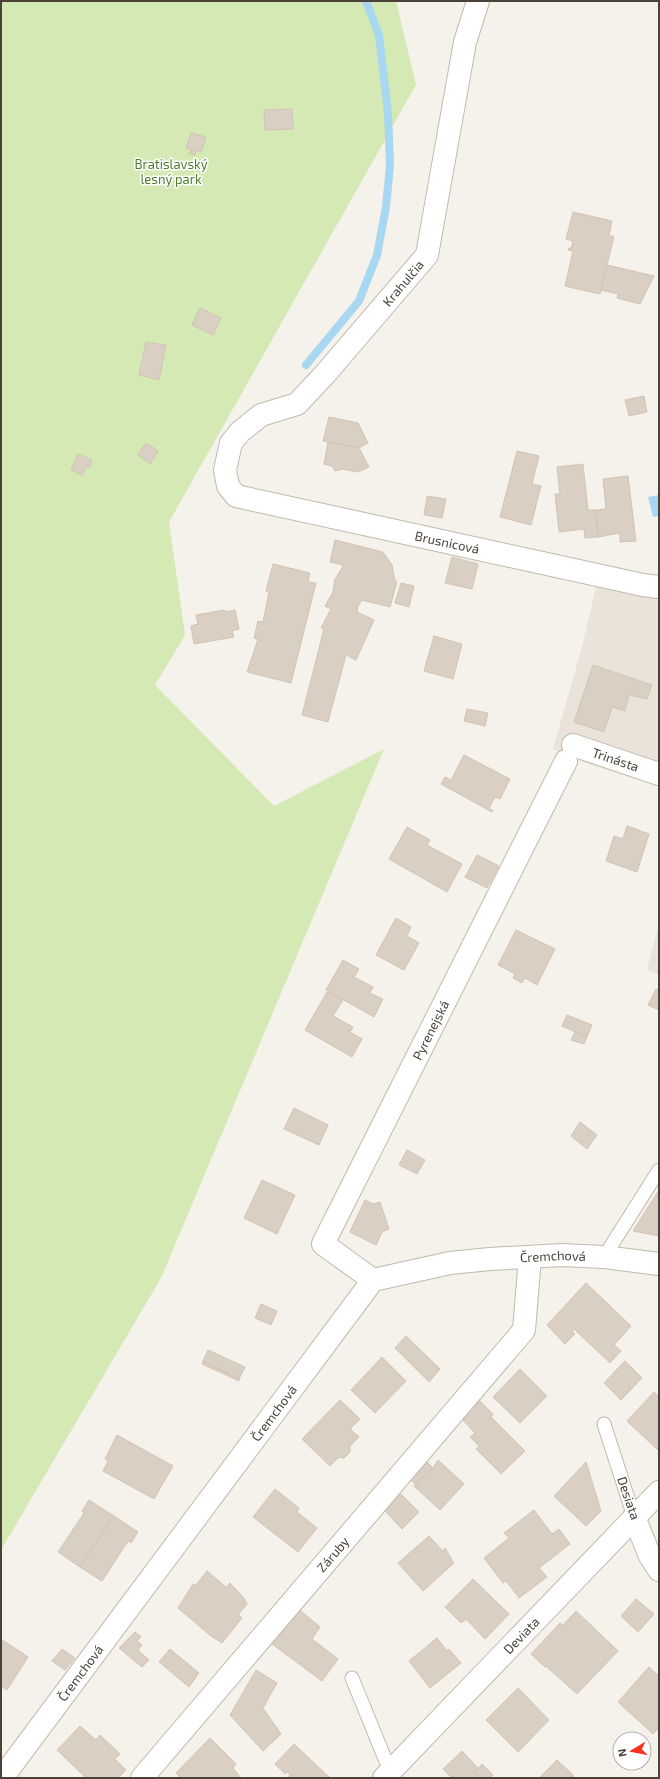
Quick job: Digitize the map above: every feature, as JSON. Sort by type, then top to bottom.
[{"type":"street","name":"Krahulčia","points":[[236,496],[228,486],[224,470],[232,443],[240,432],[262,414],[297,404],[326,373],[427,255],[465,42],[478,1]]},
{"type":"street","name":"Brusnicová","points":[[236,496],[643,585],[659,587]]},
{"type":"street","name":"Trinásta","points":[[570,753],[659,774]]},
{"type":"street","name":"Pyrenejská","points":[[373,1280],[323,1244],[570,753]]},
{"type":"street","name":"Čremchová","points":[[2,1778],[373,1280],[450,1263],[490,1259],[562,1255],[604,1257],[659,1264]]},
{"type":"street","name":"Záruby","points":[[142,1778],[524,1330],[530,1257]]},
{"type":"street","name":"Deviata","points":[[389,1776],[659,1492]]},
{"type":"street","name":"Desiata","points":[[634,1517],[650,1556],[659,1570]]},
{"type":"lane","points":[[604,1257],[659,1170]]},
{"type":"lane","name":"Desiata","points":[[604,1424],[634,1517]]},
{"type":"lane","points":[[352,1678],[389,1776]]},
{"type":"shaded area","points":[[597,583],[659,593],[659,787],[568,757],[553,749],[582,647]]},
{"type":"shaded area","points":[[659,925],[659,975],[647,969]]},
{"type":"green space","name":"Bratislavský lesný park","points":[[1,1],[396,1],[416,85],[169,522],[185,635],[155,685],[274,806],[384,749],[161,1278],[1,1550]]},
{"type":"water","points":[[659,495],[659,516],[653,517],[648,497]]},
{"type":"building","points":[[292,109],[293,129],[265,130],[264,110]]},
{"type":"building","points":[[191,133],[206,137],[201,152],[196,151],[195,155],[189,154],[191,149],[186,148]]},
{"type":"building","points":[[573,212],[612,221],[609,235],[614,237],[600,294],[565,286],[573,251],[568,250],[569,248],[571,249],[573,241],[566,239]]},
{"type":"building","points":[[607,265],[654,276],[640,304],[617,298],[618,294],[601,290]]},
{"type":"building","points":[[200,308],[221,318],[213,335],[192,325]]},
{"type":"building","points":[[146,342],[166,345],[159,380],[139,375]]},
{"type":"building","points":[[644,396],[647,412],[629,416],[625,400]]},
{"type":"building","points":[[329,417],[358,423],[368,443],[359,448],[323,441]]},
{"type":"building","points":[[328,442],[359,448],[369,467],[358,472],[342,469],[335,471],[332,466],[324,464]]},
{"type":"building","points":[[146,443],[158,451],[150,464],[138,455]]},
{"type":"building","points":[[517,451],[539,456],[532,484],[541,486],[531,525],[500,517]]},
{"type":"building","points":[[78,454],[92,460],[89,468],[86,466],[82,475],[71,470]]},
{"type":"building","points":[[583,464],[588,510],[596,510],[598,537],[585,538],[584,529],[559,532],[555,494],[560,494],[557,467]]},
{"type":"building","points":[[628,476],[636,541],[620,542],[620,533],[598,537],[596,510],[606,509],[603,479]]},
{"type":"building","points":[[427,496],[446,499],[442,518],[424,515]]},
{"type":"building","points":[[335,540],[383,552],[392,565],[395,581],[397,582],[390,607],[362,600],[358,606],[357,612],[374,620],[356,660],[346,655],[328,722],[302,715],[324,629],[321,628],[331,609],[325,606],[333,592],[335,579],[343,565],[330,562]]},
{"type":"building","points":[[452,557],[478,564],[472,589],[445,583]]},
{"type":"building","points":[[273,564],[310,573],[308,582],[316,583],[291,683],[247,672],[258,639],[254,638],[258,621],[263,622],[269,592],[266,591]]},
{"type":"building","points":[[401,583],[414,586],[409,607],[395,603]]},
{"type":"building","points":[[224,610],[225,612],[235,610],[239,629],[232,631],[234,637],[194,644],[191,626],[198,624],[196,615]]},
{"type":"building","points":[[434,636],[462,644],[453,679],[424,671]]},
{"type":"building","points":[[593,665],[652,685],[647,699],[629,695],[625,711],[612,707],[604,732],[574,722]]},
{"type":"building","points":[[467,709],[488,713],[485,726],[464,721]]},
{"type":"building","points":[[464,755],[510,779],[500,799],[495,797],[489,808],[493,811],[492,812],[441,784],[445,777],[451,780]]},
{"type":"building","points":[[627,826],[649,834],[637,872],[606,861],[614,836],[623,839]]},
{"type":"building","points":[[407,827],[430,840],[427,845],[462,864],[447,892],[389,859]]},
{"type":"building","points":[[477,855],[499,866],[487,888],[465,877]]},
{"type":"building","points":[[396,918],[411,927],[407,936],[419,943],[404,970],[376,955]]},
{"type":"building","points":[[516,930],[555,949],[537,985],[525,978],[522,983],[513,978],[515,974],[498,965]]},
{"type":"building","points":[[343,960],[359,969],[354,977],[373,987],[370,993],[383,999],[374,1017],[326,990]]},
{"type":"building","points":[[656,989],[659,990],[659,1010],[648,1005]]},
{"type":"building","points":[[327,992],[343,1000],[333,1016],[353,1027],[350,1032],[362,1039],[352,1057],[305,1030]]},
{"type":"building","points":[[567,1015],[592,1025],[587,1037],[562,1026]]},
{"type":"building","points":[[575,1032],[587,1037],[584,1044],[571,1040]]},
{"type":"building","points":[[294,1108],[328,1125],[319,1145],[284,1129]]},
{"type":"building","points":[[580,1122],[597,1135],[587,1149],[571,1136]]},
{"type":"building","points":[[407,1150],[425,1160],[417,1174],[399,1165]]},
{"type":"building","points":[[262,1180],[295,1195],[277,1234],[244,1218]]},
{"type":"building","points":[[659,1190],[659,1236],[633,1231]]},
{"type":"building","points":[[365,1200],[373,1204],[380,1202],[389,1229],[382,1232],[376,1245],[350,1232]]},
{"type":"building","points":[[586,1283],[631,1326],[614,1345],[621,1351],[610,1363],[574,1329],[572,1332],[575,1334],[565,1344],[547,1325]]},
{"type":"building","points":[[261,1304],[277,1311],[271,1325],[255,1318]]},
{"type":"building","points":[[406,1336],[440,1369],[429,1382],[395,1348]]},
{"type":"building","points":[[208,1350],[245,1367],[239,1379],[203,1361]]},
{"type":"building","points":[[382,1357],[406,1381],[375,1413],[351,1390]]},
{"type":"building","points":[[203,1361],[239,1379],[239,1381],[202,1364]]},
{"type":"building","points":[[625,1361],[642,1378],[621,1400],[604,1383]]},
{"type":"building","points":[[520,1369],[547,1396],[520,1423],[493,1397]]},
{"type":"building","points":[[654,1392],[659,1397],[659,1451],[627,1421]]},
{"type":"building","points":[[340,1400],[360,1419],[350,1429],[359,1437],[350,1446],[350,1452],[344,1458],[339,1457],[330,1466],[302,1439]]},
{"type":"building","points":[[480,1401],[493,1414],[491,1417],[525,1451],[501,1474],[476,1449],[479,1446],[470,1437],[475,1433],[462,1419]]},
{"type":"building","points":[[117,1435],[173,1466],[154,1499],[103,1471],[108,1461],[105,1459]]},
{"type":"building","points":[[424,1459],[433,1468],[416,1485],[407,1476]]},
{"type":"building","points":[[438,1460],[464,1484],[440,1510],[414,1486],[433,1468]]},
{"type":"building","points":[[586,1462],[601,1511],[586,1526],[554,1496]]},
{"type":"building","points":[[275,1489],[299,1508],[297,1512],[317,1528],[298,1552],[253,1517]]},
{"type":"building","points":[[401,1494],[419,1512],[402,1529],[385,1511]]},
{"type":"building","points":[[89,1500],[114,1516],[80,1567],[58,1552],[84,1513],[82,1511]]},
{"type":"building","points":[[534,1510],[552,1534],[559,1529],[570,1544],[539,1568],[547,1577],[519,1598],[506,1581],[503,1583],[484,1558],[509,1538],[504,1533]]},
{"type":"building","points":[[114,1516],[138,1532],[131,1543],[128,1541],[102,1581],[80,1567]]},
{"type":"building","points":[[429,1536],[443,1551],[445,1548],[454,1563],[423,1591],[398,1563]]},
{"type":"building","points":[[207,1571],[226,1587],[230,1583],[243,1597],[247,1604],[238,1615],[242,1618],[222,1643],[211,1636],[178,1608],[193,1584],[196,1585]]},
{"type":"building","points":[[473,1579],[509,1614],[485,1639],[466,1619],[461,1623],[445,1607]]},
{"type":"building","points":[[636,1599],[654,1614],[638,1632],[621,1616]]},
{"type":"building","points":[[295,1606],[320,1627],[312,1639],[338,1659],[322,1681],[268,1641]]},
{"type":"building","points":[[576,1611],[618,1651],[577,1694],[531,1654],[560,1623],[563,1625]]},
{"type":"building","points":[[135,1632],[141,1637],[137,1641],[142,1645],[138,1650],[149,1660],[142,1667],[119,1648]]},
{"type":"building","points":[[437,1638],[447,1651],[449,1649],[461,1663],[430,1688],[409,1661]]},
{"type":"building","points":[[1,1639],[28,1657],[7,1690],[1,1686]]},
{"type":"building","points":[[62,1649],[75,1658],[65,1670],[52,1661]]},
{"type":"building","points":[[170,1649],[199,1673],[189,1687],[159,1662]]},
{"type":"building","points":[[649,1667],[659,1676],[659,1728],[653,1734],[652,1731],[650,1731],[618,1702]]},
{"type":"building","points":[[256,1670],[277,1683],[263,1708],[281,1734],[263,1751],[230,1715]]},
{"type":"building","points":[[518,1688],[549,1720],[518,1752],[486,1720]]},
{"type":"building","points":[[80,1726],[96,1740],[100,1735],[120,1754],[115,1759],[126,1770],[118,1778],[86,1778],[57,1750]]},
{"type":"building","points":[[210,1738],[236,1764],[233,1768],[241,1778],[181,1778],[176,1773]]},
{"type":"building","points":[[294,1744],[330,1778],[287,1778],[290,1775],[287,1772],[285,1774],[275,1764]]},
{"type":"building","points":[[462,1751],[478,1768],[468,1778],[452,1778],[443,1769]]},
{"type":"building","points":[[557,1760],[574,1776],[572,1778],[539,1778]]},
{"type":"building","points":[[482,1764],[493,1775],[490,1778],[470,1778]]},
{"type":"waterway","points":[[306,365],[359,301],[377,255],[386,207],[390,165],[388,113],[379,35],[366,1]]}]
